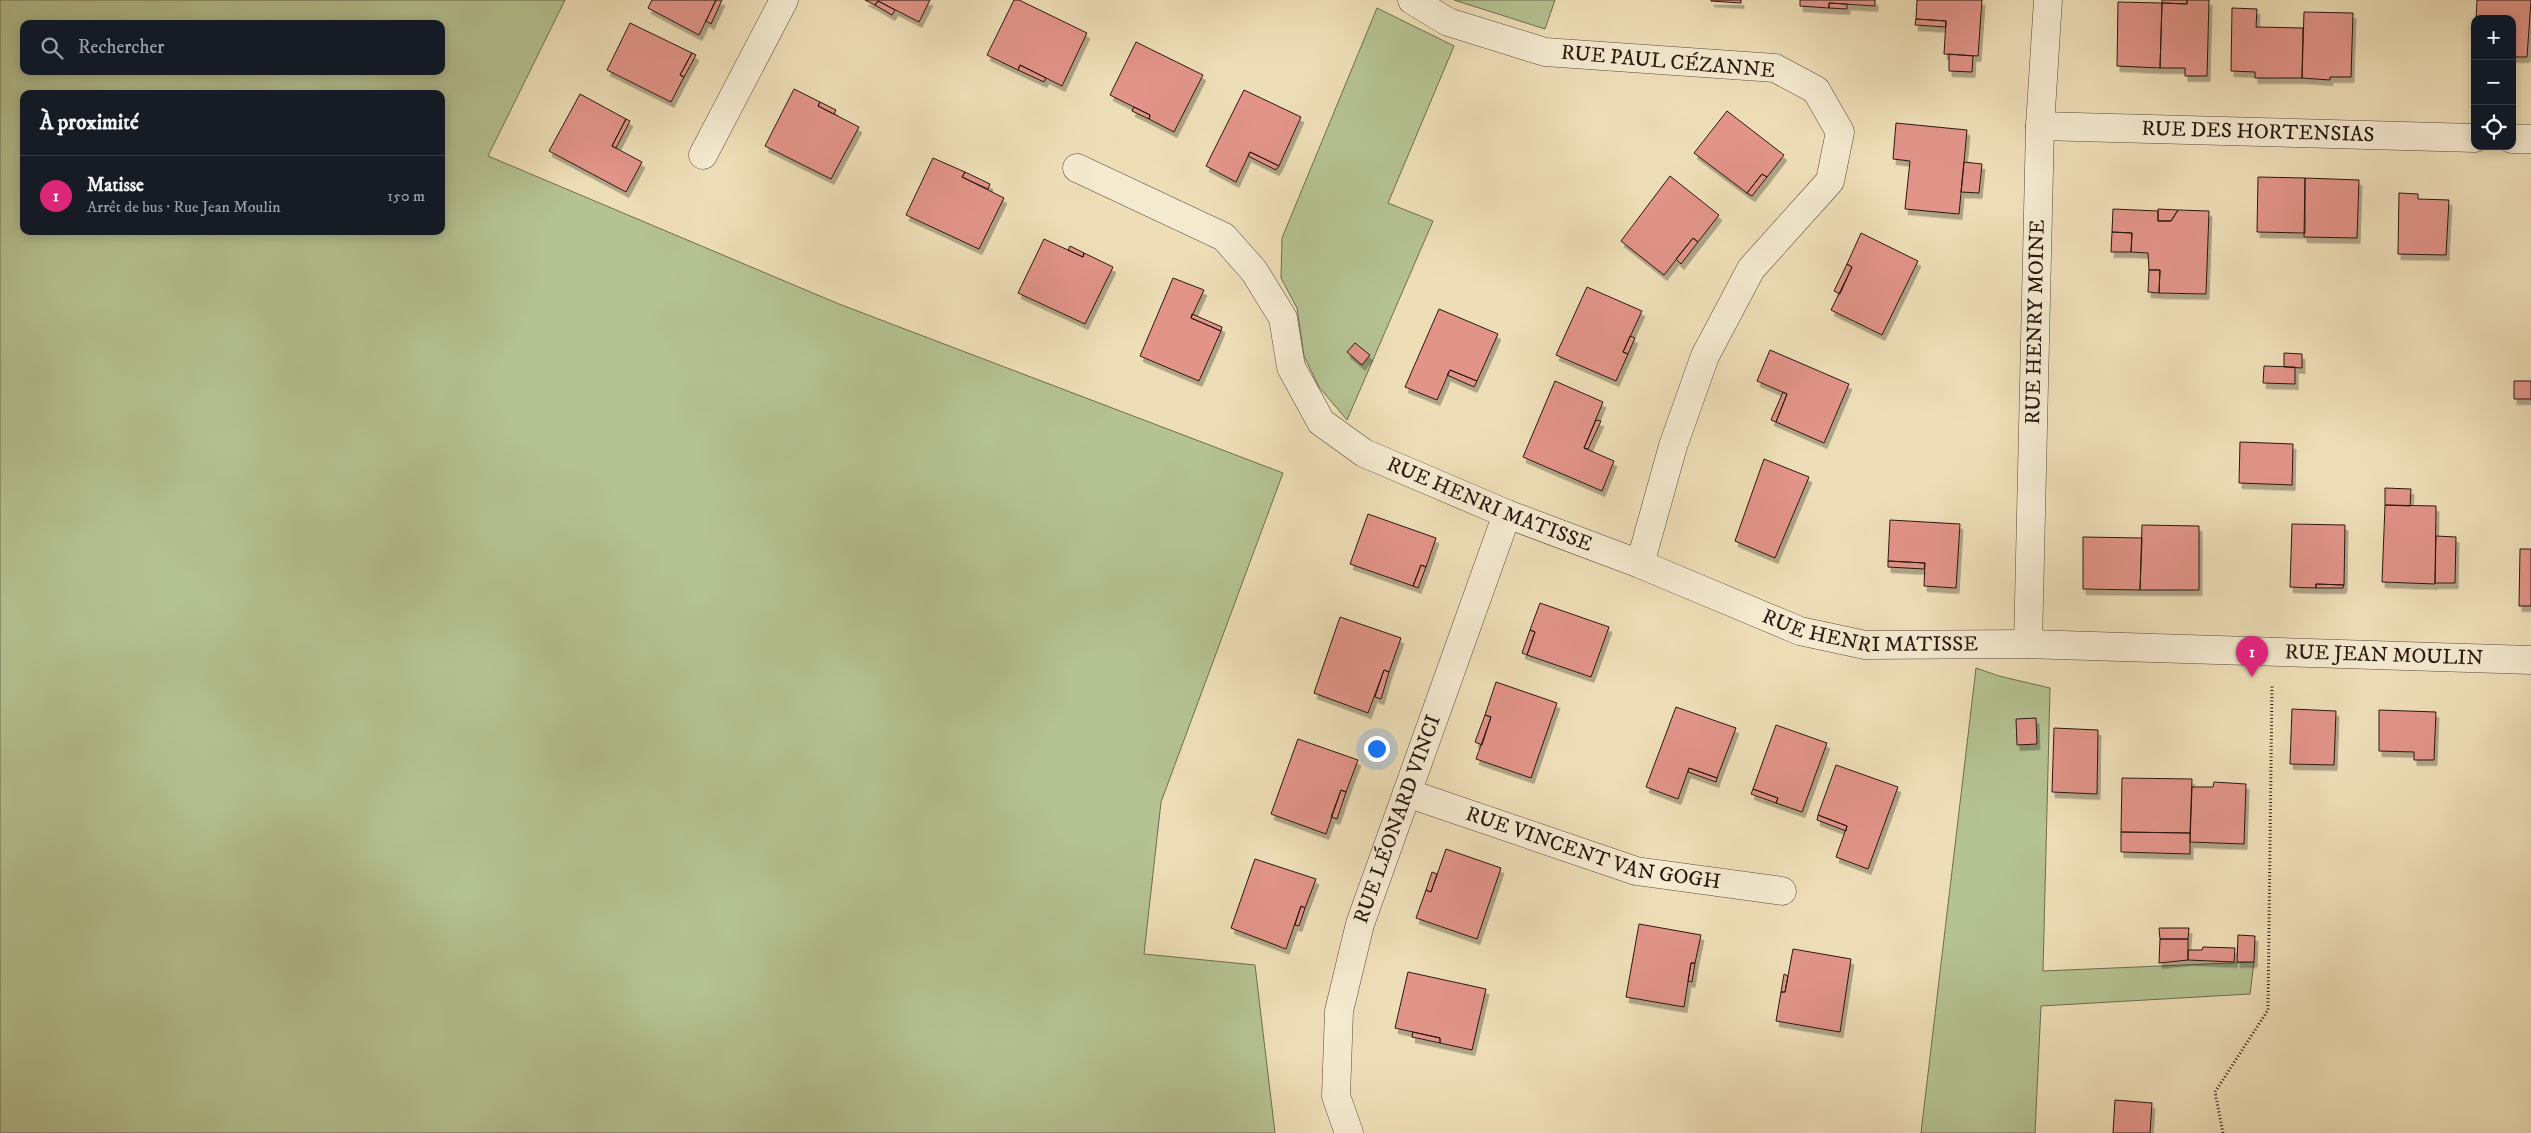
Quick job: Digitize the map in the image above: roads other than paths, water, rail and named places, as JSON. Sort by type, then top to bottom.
[{"type":"street","points":[[703,155],[784,0]]},
{"type":"street","name":"RUE PAUL CÉZANNE","points":[[1412,0],[1448,22],[1545,52],[1774,68],[1816,90],[1840,132],[1830,181],[1751,269],[1705,356],[1673,446],[1640,564]]},
{"type":"street","name":"RUE HENRY MOINE","points":[[2028,644],[2040,126],[2048,0]]},
{"type":"street","name":"RUE DES HORTENSIAS","points":[[2040,126],[2471,138]]},
{"type":"street","points":[[2516,139],[2531,139]]},
{"type":"street","name":"RUE HENRI MATISSE","points":[[1078,168],[1224,237],[1254,271],[1283,318],[1291,367],[1321,422],[1364,453],[1507,514],[1640,564],[1800,631],[1865,645],[2028,644]]},
{"type":"street","name":"RUE LÉONARD VINCI","points":[[1348,1133],[1336,1096],[1342,1002],[1360,924],[1507,514]]},
{"type":"street","name":"RUE JEAN MOULIN","points":[[2028,644],[2531,660]]},
{"type":"street","name":"RUE VINCENT VAN GOGH","points":[[1407,793],[1636,871],[1782,890]]},
{"type":"place","name":"Matisse","points":[[2252,677]]}]
